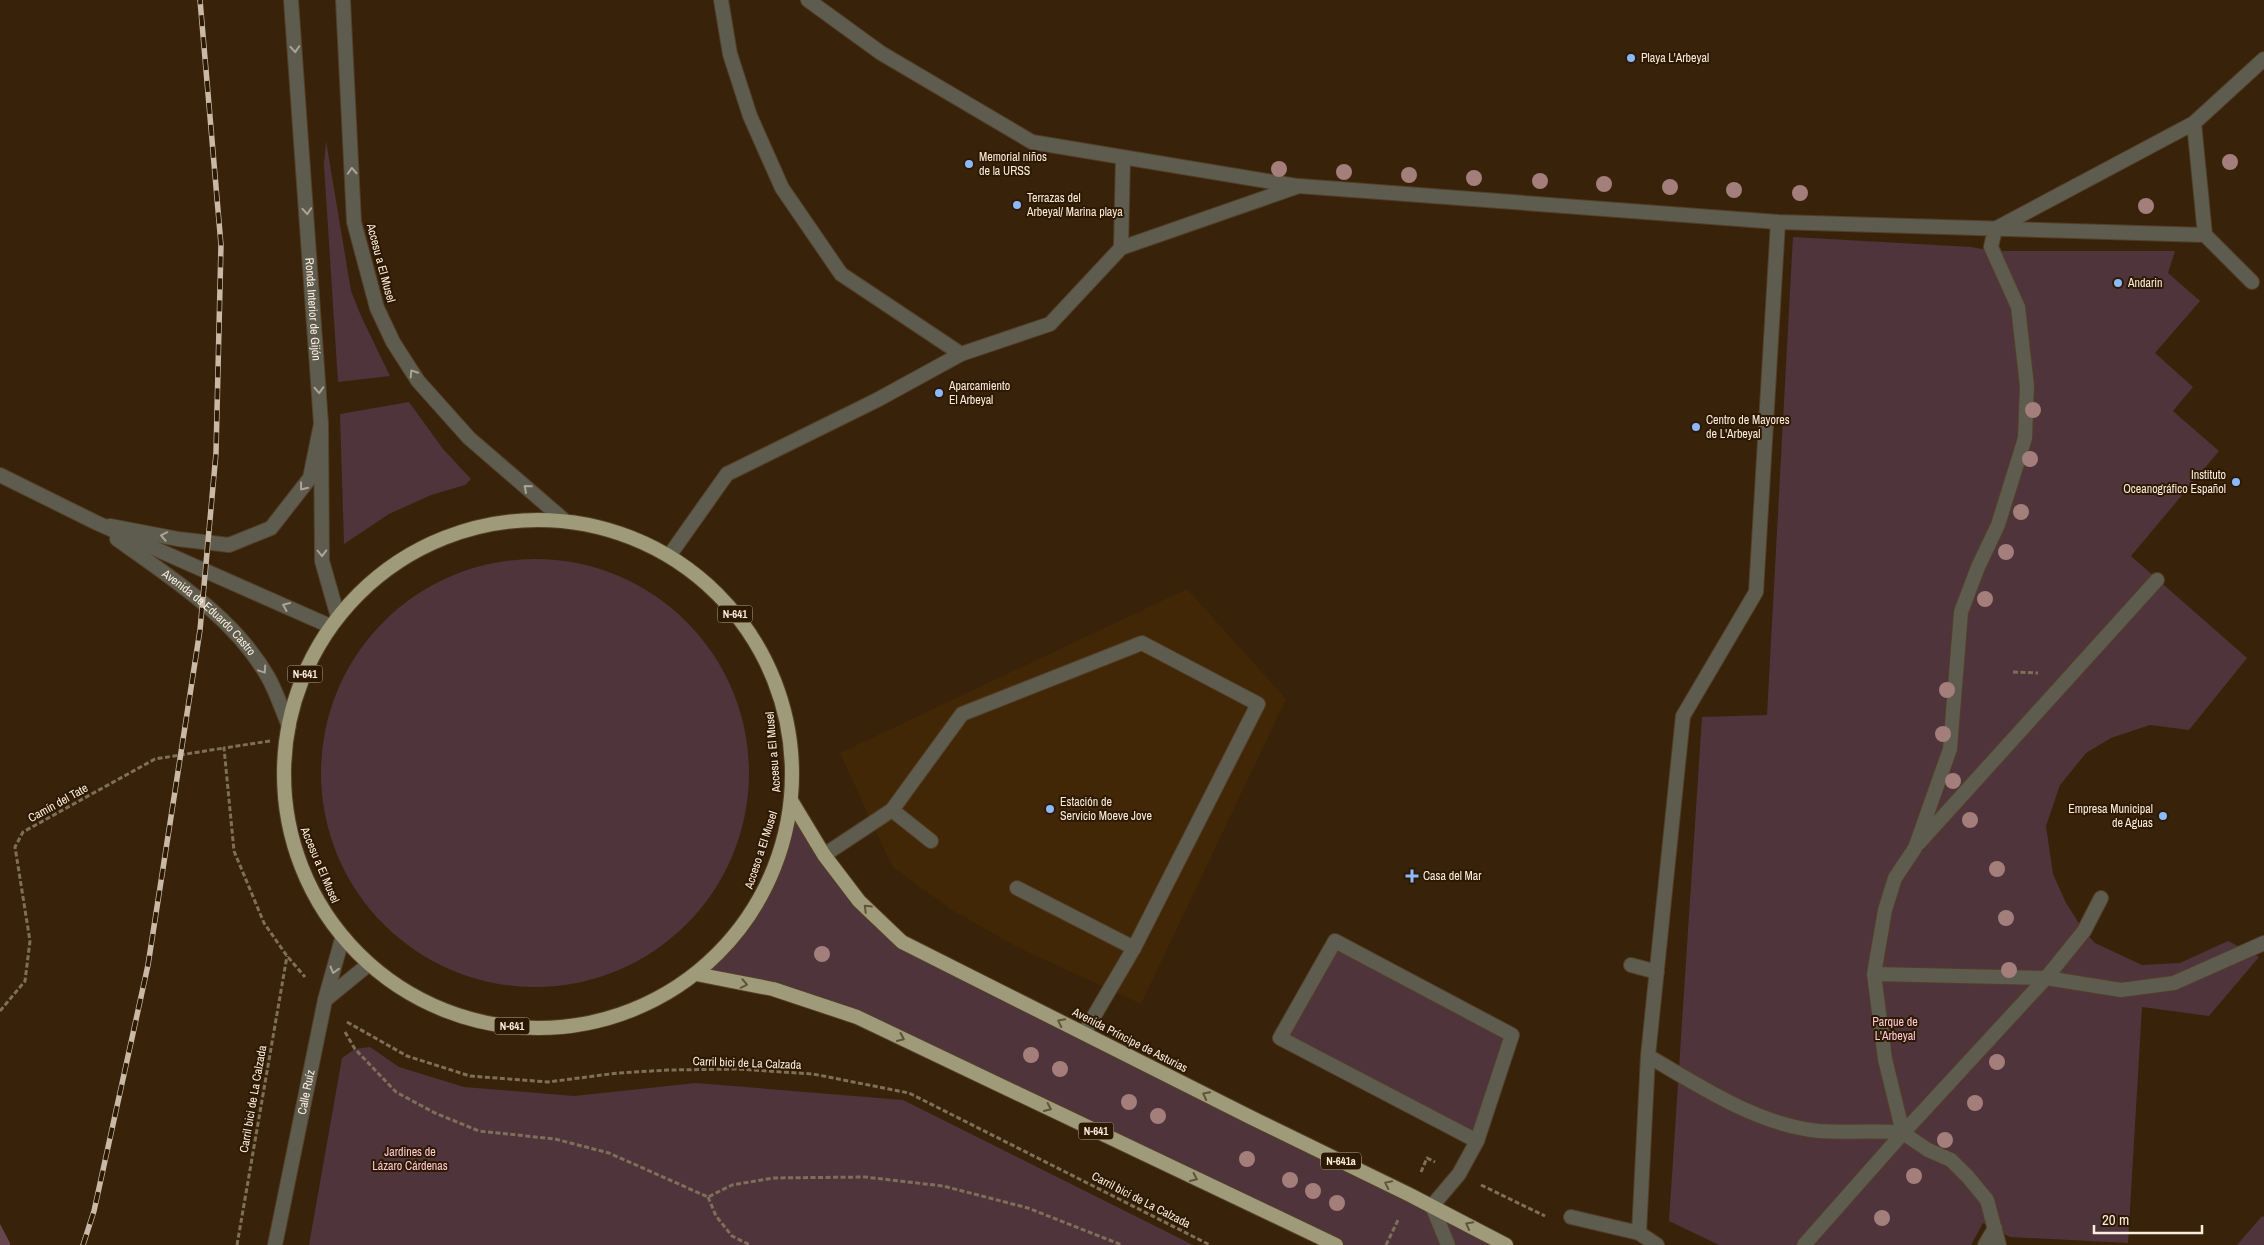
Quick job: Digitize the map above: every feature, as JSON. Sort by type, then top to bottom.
[{"type":"highway","name":"Accesu a El Musel","points":[[696,974],[632,1010],[544,1029],[482,1022],[426,1003],[376,972],[342,939],[320,908],[289,831],[287,733],[310,659],[334,621],[371,581],[413,552],[487,524],[564,520],[613,530],[659,549],[718,592],[756,641],[786,709],[792,802]]},
{"type":"highway","name":"Avenida Príncipe de Asturias","points":[[792,802],[824,855],[859,901],[902,942],[1432,1206],[1506,1245]]},
{"type":"highway","name":"Acceso a El Musel","points":[[696,974],[728,940],[766,893],[792,802]]},
{"type":"highway","name":"N-641","points":[[696,974],[773,989],[857,1017],[1336,1245]]},
{"type":"street","name":"Ronda Interior de Gijón","points":[[291,0],[321,424],[322,561],[334,621]]},
{"type":"street","name":"Accesu a El Musel","points":[[343,0],[354,222],[377,308],[393,342],[425,388],[469,438],[564,520]]},
{"type":"street","points":[[721,0],[730,54],[750,116],[788,196],[841,274],[961,354]]},
{"type":"street","points":[[808,0],[881,53],[1032,142],[1299,186],[1778,222],[2205,235]]},
{"type":"street","points":[[1995,229],[2194,123],[2264,59]]},
{"type":"street","points":[[2194,123],[2205,235],[2252,282]]},
{"type":"street","points":[[1121,248],[1123,157]]},
{"type":"street","points":[[669,556],[727,474],[877,400],[961,354],[1050,324],[1121,248],[1299,186]]},
{"type":"street","points":[[1639,1233],[1648,1056],[1683,716],[1756,592],[1778,222]]},
{"type":"street","points":[[1915,848],[1950,749],[1961,612],[1978,566],[1998,525],[2025,438],[2027,386],[2018,307],[1992,248],[1995,229]]},
{"type":"street","name":"Avenida de Eduardo Castro","points":[[97,523],[178,539],[229,545],[271,528],[310,478],[321,424]]},
{"type":"street","name":"Avenida de Eduardo Castro","points":[[0,475],[97,523],[334,621]]},
{"type":"street","name":"Avenida de Eduardo Castro","points":[[97,523],[196,596],[244,643],[268,678],[287,733]]},
{"type":"street","points":[[1903,1133],[1885,1059],[1874,974],[1885,910],[1895,878],[1915,848],[2157,580]]},
{"type":"street","points":[[824,855],[892,810],[962,714],[1142,643],[1258,704],[1134,948],[1084,1033]]},
{"type":"street","points":[[892,810],[931,841]]},
{"type":"street","points":[[1017,888],[1134,948]]},
{"type":"street","points":[[1804,1245],[1903,1133],[2046,978],[2084,931],[2101,898]]},
{"type":"street","name":"Calle Ruíz","points":[[275,1245],[325,1000],[342,939]]},
{"type":"street","points":[[1448,1245],[1432,1206],[1459,1174],[1477,1140],[1512,1035],[1335,941],[1280,1038],[1477,1140]]},
{"type":"street","points":[[1874,974],[2046,978],[2121,990],[2174,983],[2264,942]]},
{"type":"street","points":[[325,1000],[369,964]]},
{"type":"street","points":[[1630,965],[1657,972]]},
{"type":"street","points":[[1648,1056],[1700,1087],[1764,1117],[1819,1131],[1873,1130],[1903,1133],[1928,1150],[1951,1160],[1968,1176],[1986,1200],[2000,1245]]},
{"type":"street","points":[[1571,1217],[1639,1233],[1656,1245]]},
{"type":"street","points":[[1985,1245],[1995,1228]]},
{"type":"path","points":[[224,748],[287,733]]},
{"type":"path","name":"Carril bici de La Calzada","points":[[224,748],[234,851],[264,923],[287,956],[325,1000],[348,1023],[407,1056],[470,1076],[548,1082],[648,1071],[738,1069],[813,1074],[909,1093],[1210,1245]]},
{"type":"path","name":"Camín del Tate","points":[[0,1011],[25,981],[30,941],[16,847],[23,832],[154,759],[224,748]]},
{"type":"path","name":"Carril bici de La Calzada","points":[[237,1245],[287,956]]},
{"type":"path","points":[[344,1032],[355,1050],[396,1092],[435,1113],[480,1131],[555,1139],[610,1152],[708,1197],[716,1216],[732,1236],[750,1245]]},
{"type":"path","points":[[708,1197],[732,1185],[773,1178],[865,1177],[944,1186],[1028,1208],[1122,1245]]},
{"type":"shaded area","name":"Estación de Servicio Moeve Jove","points":[[1187,589],[1286,699],[1141,1004],[1017,947],[952,910],[892,866],[840,753]]},
{"type":"shaded area","points":[[0,1224],[10,1243],[10,1245],[0,1245]]},
{"type":"green space","points":[[326,141],[351,291],[390,376],[338,382],[324,165]]},
{"type":"green space","name":"Parque de L'Arbeyal","points":[[1793,237],[1971,247],[1993,251],[2175,251],[2168,273],[2200,301],[2155,353],[2193,387],[2173,411],[2219,451],[2131,556],[2247,658],[2189,730],[2150,725],[2111,738],[2086,753],[2060,785],[2046,826],[2053,874],[2066,903],[2084,931],[2095,943],[2142,965],[2180,963],[2228,941],[2259,957],[2209,1016],[2142,1007],[2128,1243],[2010,1237],[1983,1223],[1971,1245],[1719,1245],[1669,1221],[1702,717],[1767,715]]},
{"type":"green space","points":[[409,402],[443,449],[471,479],[465,485],[431,495],[389,514],[344,544],[340,414]]},
{"type":"green space","points":[[535,559],[577,563],[617,575],[654,595],[686,622],[713,654],[733,691],[745,731],[749,773],[745,815],[733,855],[713,892],[686,924],[654,951],[617,971],[577,983],[535,987],[493,983],[453,971],[416,951],[384,924],[357,892],[337,855],[325,815],[321,773],[325,731],[337,691],[357,654],[384,622],[416,595],[453,575],[493,563]]},
{"type":"green space","points":[[792,802],[824,855],[902,942],[1506,1245],[1336,1245],[857,1017],[696,974],[728,940],[766,893]]},
{"type":"green space","points":[[1335,941],[1512,1035],[1477,1141],[1280,1038]]},
{"type":"green space","name":"Jardines de Lázaro Cárdenas","points":[[370,1047],[399,1067],[464,1087],[574,1096],[696,1083],[903,1100],[1193,1245],[309,1245],[342,1058],[355,1049]]},
{"type":"green space","points":[[2262,1216],[2264,1217],[2264,1245],[2237,1245]]},
{"type":"railway","points":[[83,1245],[94,1211],[148,965],[200,630],[216,453],[221,245],[200,0]]},
{"type":"place","name":"Playa L'Arbeyal","points":[[1631,58]]},
{"type":"place","name":"Memorial niños de la URSS","points":[[969,164]]},
{"type":"place","name":"Terrazas del Arbeyal/ Marina playa","points":[[1017,205]]},
{"type":"place","name":"Andarin","points":[[2118,283]]},
{"type":"place","name":"Aparcamiento El Arbeyal","points":[[939,393]]},
{"type":"place","name":"Centro de Mayores de L'Arbeyal","points":[[1696,427]]},
{"type":"place","name":"Instituto Oceanográfico Español","points":[[2236,482]]},
{"type":"place","name":"Estación de Servicio Moeve Jove","points":[[1050,809]]},
{"type":"place","name":"Empresa Municipal de Aguas","points":[[2163,816]]},
{"type":"place","name":"Casa del Mar","points":[[1412,876]]}]
